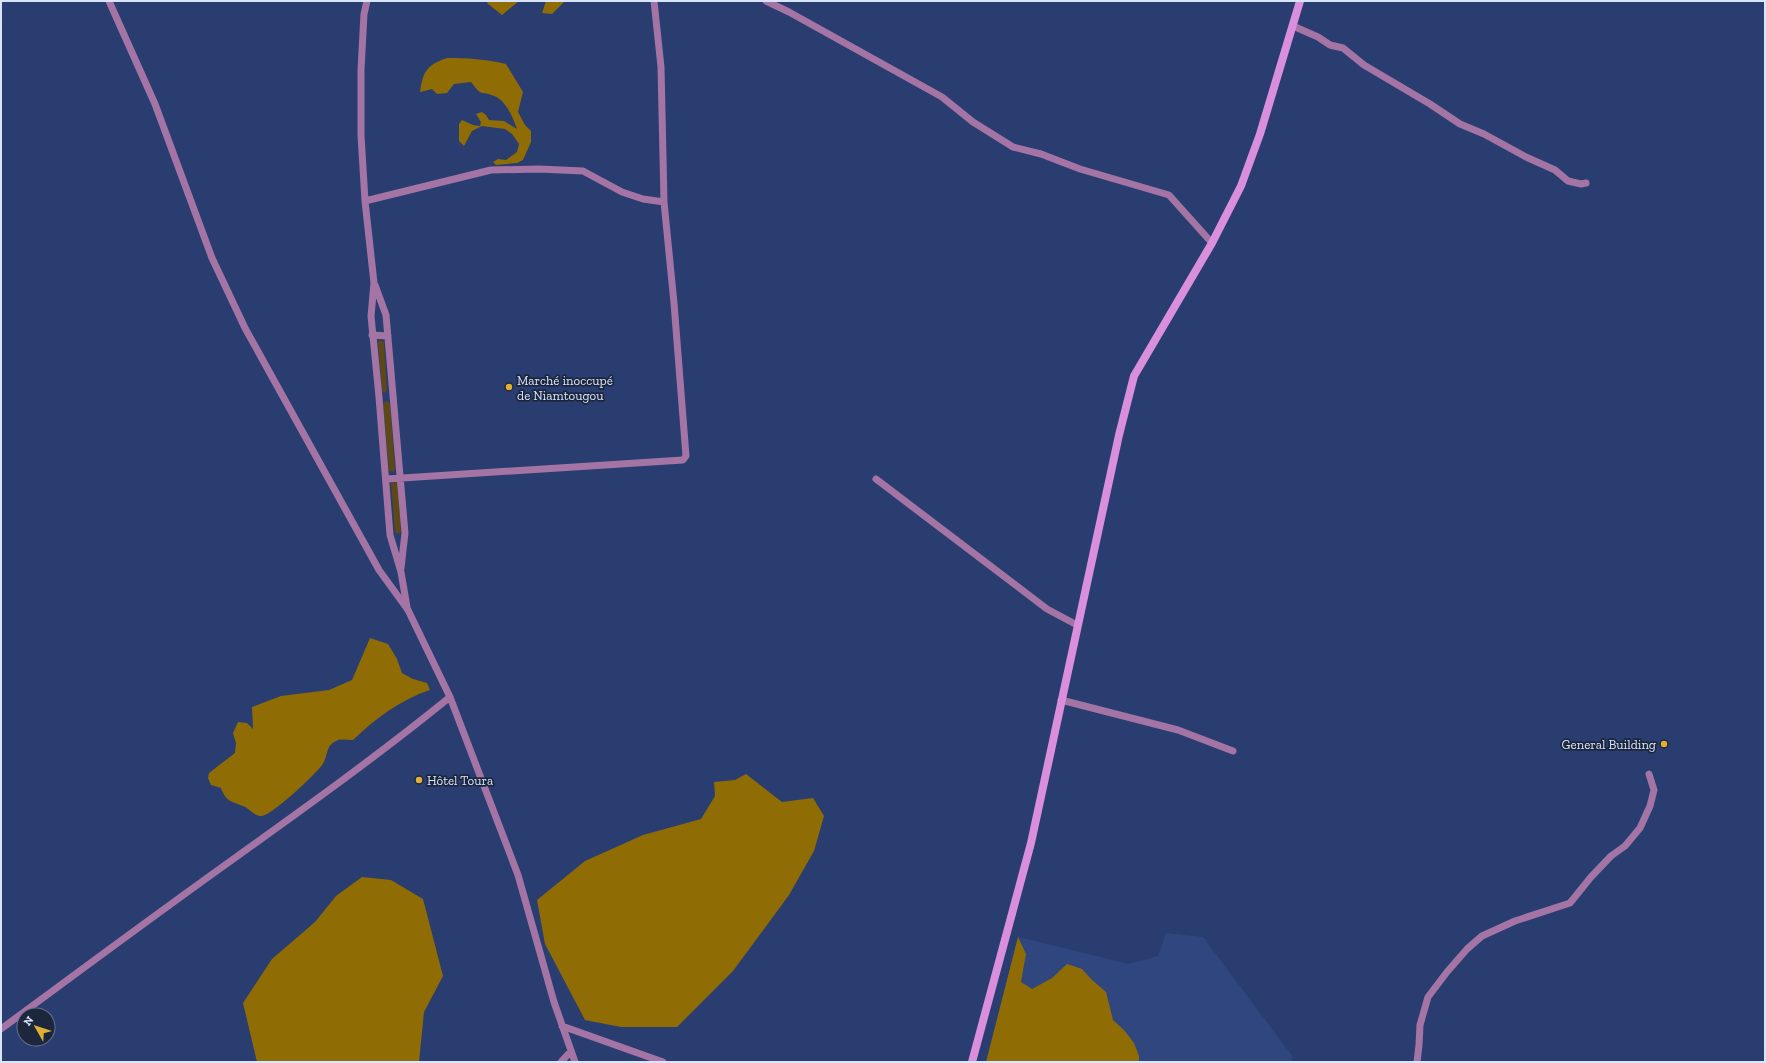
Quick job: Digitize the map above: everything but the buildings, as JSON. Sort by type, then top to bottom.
[{"type":"main road","points":[[972,1062],[1031,843],[1118,435],[1134,376],[1212,243],[1242,186],[1260,134],[1300,1]]},
{"type":"street","points":[[110,1],[155,104],[212,258],[244,328],[379,570],[408,610],[450,697],[518,875],[562,1026],[575,1062]]},
{"type":"street","points":[[367,1],[364,14],[361,70],[361,135],[365,201],[374,283],[371,316],[372,335],[379,397],[390,535],[408,610]]},
{"type":"street","points":[[386,479],[683,460],[686,456],[674,303],[664,202],[661,67],[654,1]]},
{"type":"street","points":[[766,1],[822,30],[942,98],[973,122],[1013,147],[1042,154],[1080,169],[1169,195],[1212,243]]},
{"type":"street","points":[[1293,26],[1318,37],[1330,45],[1343,48],[1364,65],[1430,104],[1460,124],[1484,134],[1526,157],[1555,170],[1568,181],[1581,184],[1586,183]]},
{"type":"street","points":[[365,201],[491,170],[538,169],[583,171],[622,192],[643,199],[664,202]]},
{"type":"street","points":[[374,283],[386,315],[388,336],[405,533],[400,572]]},
{"type":"street","points":[[372,335],[388,336]]},
{"type":"street","points":[[379,397],[392,396]]},
{"type":"street","points":[[876,479],[1047,609],[1077,625]]},
{"type":"street","points":[[1,1029],[356,770],[450,697]]},
{"type":"street","points":[[1061,700],[1178,730],[1232,750]]},
{"type":"street","points":[[1417,1062],[1420,1025],[1428,997],[1447,972],[1467,949],[1482,936],[1515,921],[1570,903],[1611,856],[1626,846],[1640,828],[1650,806],[1654,790],[1650,774]]},
{"type":"street","points":[[562,1026],[663,1062]]},
{"type":"street","points":[[561,1062],[571,1051]]},
{"type":"shaded area","points":[[488,1],[519,1],[502,15],[487,3]]},
{"type":"shaded area","points":[[546,1],[565,1],[552,14],[542,13]]},
{"type":"shaded area","points":[[447,58],[476,59],[506,64],[523,92],[518,112],[525,125],[531,131],[531,142],[523,160],[517,163],[496,165],[493,162],[498,159],[506,160],[517,152],[519,144],[512,134],[505,129],[482,126],[472,131],[464,146],[459,141],[459,124],[462,120],[473,125],[480,126],[481,122],[476,114],[482,112],[489,120],[504,121],[517,129],[505,105],[498,98],[480,92],[471,82],[454,84],[447,93],[437,94],[432,89],[420,92],[423,79],[430,66]]},
{"type":"shaded area","points":[[379,340],[384,342],[387,390],[385,393],[382,391]]},
{"type":"shaded area","points":[[386,401],[390,403],[395,470],[393,472],[389,471],[383,404]]},
{"type":"shaded area","points":[[393,482],[398,483],[401,532],[398,534],[395,532],[391,484]]},
{"type":"shaded area","points":[[370,638],[388,644],[397,659],[402,673],[413,679],[427,683],[430,690],[419,694],[389,710],[353,740],[338,740],[334,742],[329,748],[324,762],[318,770],[293,794],[267,814],[262,816],[257,815],[245,807],[227,799],[221,788],[211,785],[208,778],[209,773],[235,753],[236,743],[233,733],[238,722],[247,723],[253,729],[252,707],[281,696],[329,690],[352,680]]},
{"type":"shaded area","points":[[746,774],[782,802],[813,798],[824,816],[814,851],[789,895],[733,971],[677,1027],[621,1027],[585,1020],[545,944],[537,900],[585,861],[643,835],[701,819],[715,796],[714,782],[735,780]]},
{"type":"shaded area","points":[[362,877],[391,880],[423,899],[443,976],[424,1012],[419,1062],[257,1062],[243,1003],[272,959],[315,922],[336,896]]},
{"type":"shaded area","points":[[1166,933],[1203,937],[1293,1057],[1291,1062],[986,1062],[1018,937],[1129,964],[1158,956]]},
{"type":"shaded area","points":[[1018,937],[1026,954],[1021,982],[1032,989],[1052,978],[1067,964],[1082,969],[1106,992],[1113,1020],[1124,1030],[1134,1043],[1139,1056],[1139,1062],[986,1062]]},
{"type":"place","name":"Marché inoccupé de Niamtougou","points":[[509,387]]},
{"type":"place","name":"General Building","points":[[1664,744]]},
{"type":"place","name":"Hôtel Toura","points":[[419,780]]}]
